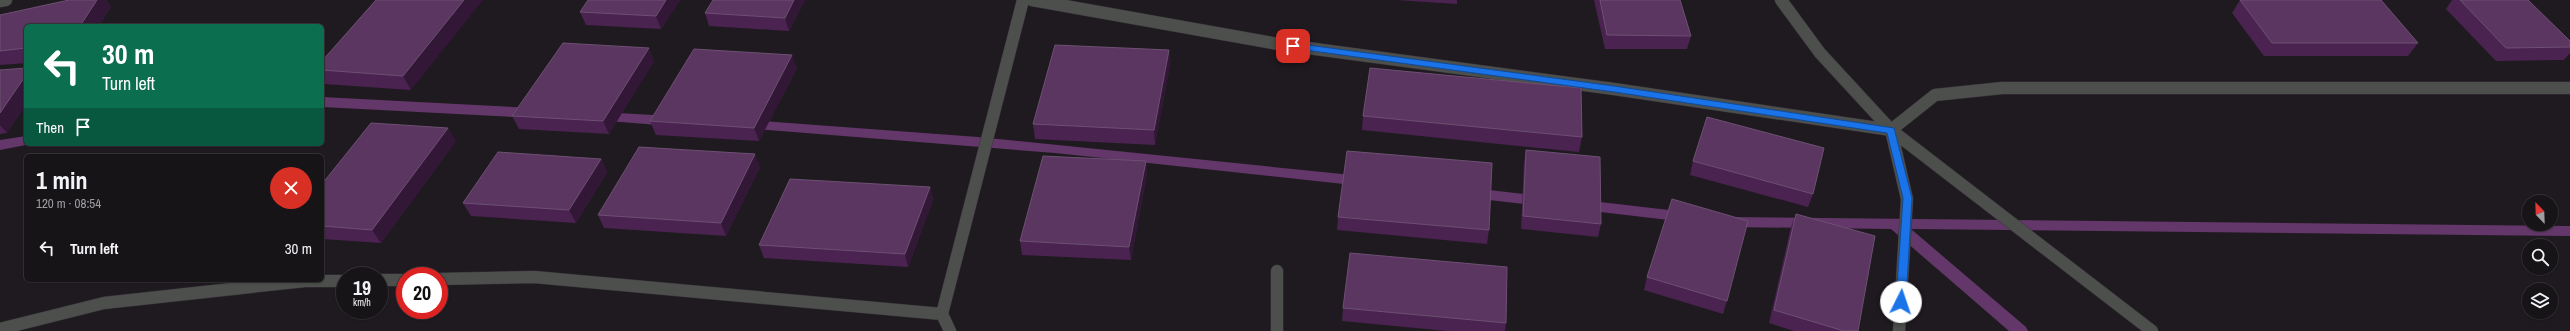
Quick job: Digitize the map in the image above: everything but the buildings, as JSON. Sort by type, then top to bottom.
[{"type":"street","points":[[0,1],[6,0]]},
{"type":"street","points":[[950,331],[942,314],[1023,0]]},
{"type":"street","points":[[1032,0],[1278,44],[1614,89],[1891,130],[1935,95],[2002,88],[2570,88]]},
{"type":"street","points":[[1781,0],[1820,53],[1891,130],[2152,331]]},
{"type":"street","points":[[1891,130],[1908,198],[1899,331]]},
{"type":"street","points":[[1276,331],[1277,271]]},
{"type":"street","points":[[448,279],[534,277],[942,314]]},
{"type":"street","points":[[324,282],[336,281]]},
{"type":"street","points":[[0,329],[104,303],[305,282]]},
{"type":"waterway","points":[[324,102],[533,113]]},
{"type":"waterway","points":[[600,117],[671,121]]},
{"type":"waterway","points":[[747,125],[978,141],[1362,181]]},
{"type":"waterway","points":[[0,145],[24,141]]},
{"type":"waterway","points":[[1472,193],[1541,201]]},
{"type":"waterway","points":[[1583,205],[1686,217]]},
{"type":"waterway","points":[[1729,222],[2570,231]]},
{"type":"waterway","points":[[1897,226],[2020,331]]},
{"type":"route","points":[[1293,46],[1614,89],[1891,130],[1908,198],[1901,302]]}]
